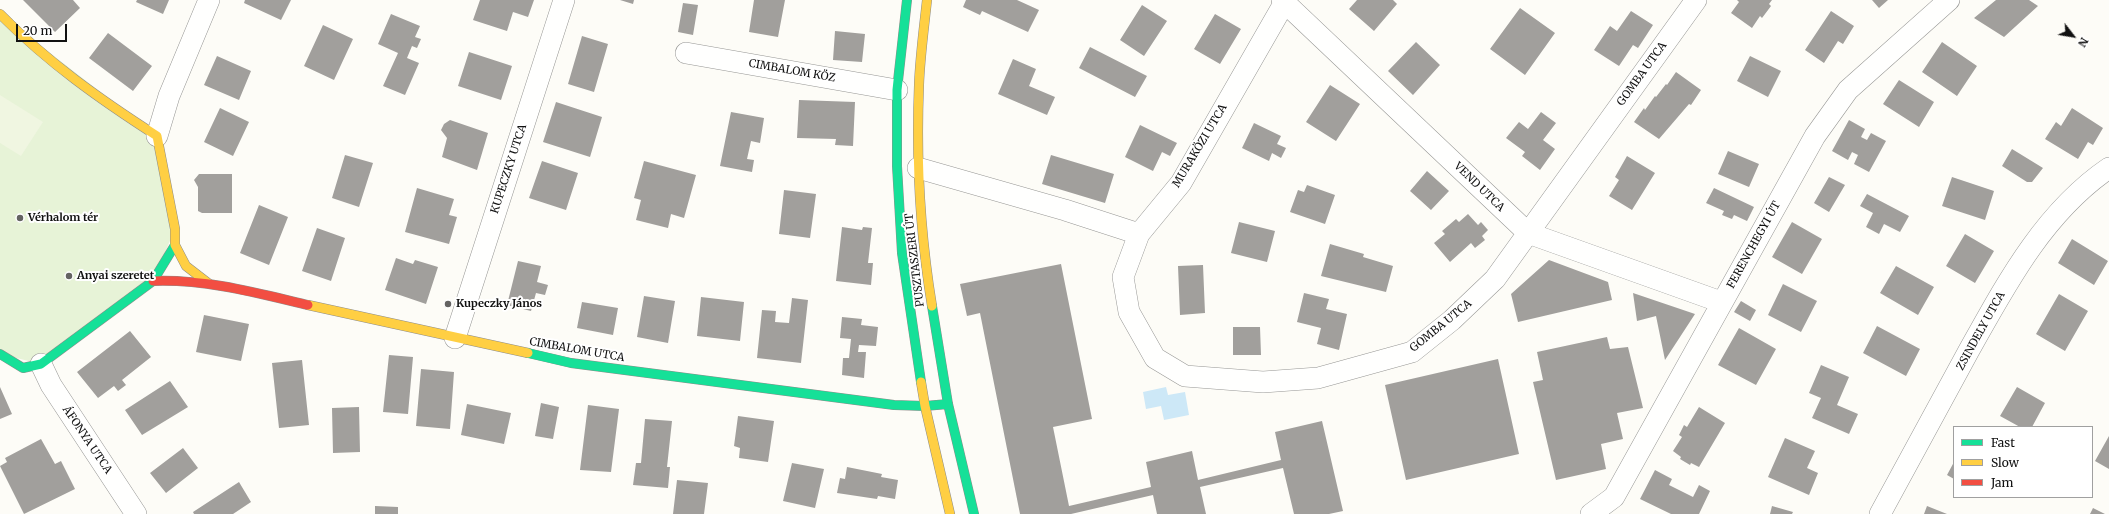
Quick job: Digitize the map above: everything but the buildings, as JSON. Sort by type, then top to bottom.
[{"type":"street","points":[[0,354],[23,368],[41,364],[153,281],[175,245],[175,229],[157,136],[170,96],[209,0]]},
{"type":"street","name":"KUPECZKY UTCA","points":[[455,338],[564,0]]},
{"type":"street","name":"PUSZTASZERI ÚT","points":[[907,0],[897,90],[897,166],[902,253],[925,406],[950,514]]},
{"type":"street","name":"PUSZTASZERI ÚT","points":[[927,0],[920,84],[918,168],[924,256],[948,404],[974,514]]},
{"type":"street","name":"GOMBA UTCA","points":[[1139,234],[1123,277],[1129,312],[1155,358],[1185,376],[1263,382],[1318,378],[1412,352],[1452,320],[1495,279],[1696,0]]},
{"type":"street","name":"FERENCHEGYI ÚT","points":[[1591,514],[1614,497],[1721,302],[1815,136],[1848,90],[1949,0]]},
{"type":"street","name":"VEND UTCA","points":[[1284,1],[1528,233],[1721,302]]},
{"type":"street","name":"MURAKÖZI UTCA","points":[[1139,234],[1181,183],[1284,1]]},
{"type":"street","points":[[0,14],[46,59],[83,87],[157,136]]},
{"type":"street","name":"CIMBALOM KÖZ","points":[[686,53],[897,90]]},
{"type":"street","points":[[918,168],[1065,210],[1139,234]]},
{"type":"street","name":"ZSINDELY UTCA","points":[[1880,514],[2013,272],[2046,228],[2091,180],[2109,168]]},
{"type":"street","name":"CIMBALOM UTCA","points":[[175,245],[186,266],[208,283]]},
{"type":"street","name":"CIMBALOM UTCA","points":[[153,281],[180,280],[208,283],[571,363],[894,405],[925,406],[948,404]]},
{"type":"street","name":"ÁFONYA UTCA","points":[[41,364],[51,385],[136,514]]},
{"type":"green space","name":"Vérhalom tér","points":[[0,14],[157,136],[175,229],[153,281],[41,364],[0,354]]},
{"type":"green space","points":[[0,95],[43,122],[21,156],[0,143]]},
{"type":"water","points":[[1166,387],[1168,395],[1185,392],[1189,415],[1164,420],[1161,406],[1146,409],[1143,392]]},
{"type":"traffic: fast","points":[[907,0],[897,90],[897,166],[902,253],[921,382]]},
{"type":"traffic: fast","points":[[0,354],[23,368],[41,364],[153,281],[175,245]]},
{"type":"traffic: fast","points":[[932,306],[948,404],[974,514]]},
{"type":"traffic: fast","points":[[528,353],[571,363],[894,405],[925,406],[948,404]]},
{"type":"traffic: slow","points":[[927,0],[922,42],[918,140],[924,251],[932,306]]},
{"type":"traffic: slow","points":[[0,14],[36,48],[75,80],[157,136],[175,229],[175,245],[186,266],[208,283]]},
{"type":"traffic: slow","points":[[308,305],[528,353]]},
{"type":"traffic: slow","points":[[921,382],[925,406],[950,514]]},
{"type":"traffic: jam","points":[[153,281],[192,282],[212,285],[308,305]]},
{"type":"place","name":"Vérhalom tér","points":[[20,218]]},
{"type":"place","name":"Anyai szeretet","points":[[69,276]]},
{"type":"place","name":"Kupeczky János","points":[[448,304]]}]
